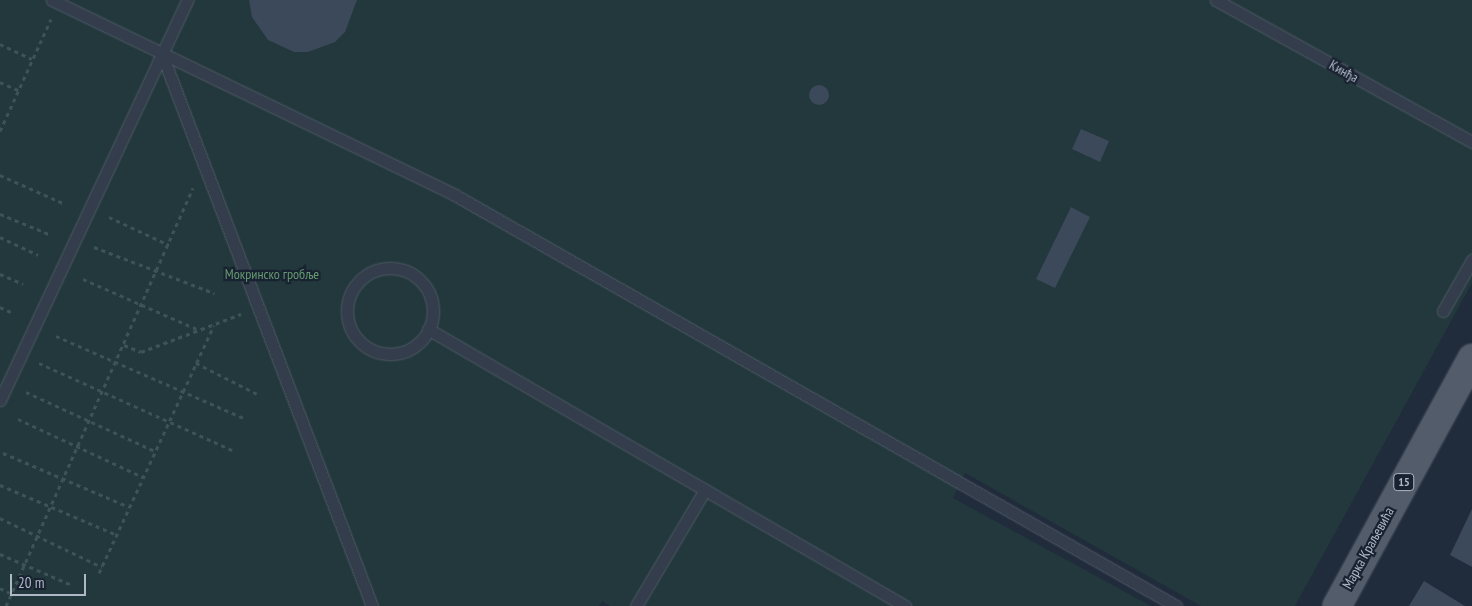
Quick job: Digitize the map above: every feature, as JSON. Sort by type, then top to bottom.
[{"type":"main road","name":"Марка Краљевића","points":[[1337,606],[1472,358]]},
{"type":"lane","points":[[1,397],[162,57],[187,0]]},
{"type":"lane","name":"Кинђа","points":[[1216,0],[1472,142]]},
{"type":"lane","points":[[55,2],[162,57],[455,195],[1176,606]]},
{"type":"lane","points":[[162,57],[372,606]]},
{"type":"lane","points":[[1443,311],[1472,260]]},
{"type":"lane","points":[[393,268],[406,271],[430,295],[433,316],[428,330],[408,349],[394,353],[373,350],[356,337],[349,324],[350,296],[373,272],[393,268]]},
{"type":"lane","points":[[428,330],[905,606]]},
{"type":"lane","points":[[636,606],[705,490]]},
{"type":"path","points":[[0,131],[55,2]]},
{"type":"path","points":[[0,44],[32,59]]},
{"type":"path","points":[[0,82],[18,90]]},
{"type":"path","points":[[0,116],[6,118]]},
{"type":"path","points":[[6,606],[10,593],[170,245],[202,161]]},
{"type":"path","points":[[0,174],[65,204]]},
{"type":"path","points":[[0,214],[48,234]]},
{"type":"path","points":[[108,217],[170,245]]},
{"type":"path","points":[[0,237],[38,255]]},
{"type":"path","points":[[94,247],[214,293]]},
{"type":"path","points":[[0,274],[23,284]]},
{"type":"path","points":[[83,279],[199,330]]},
{"type":"path","points":[[0,307],[13,313]]},
{"type":"path","points":[[124,345],[141,352],[258,308]]},
{"type":"path","points":[[99,573],[214,325]]},
{"type":"path","points":[[56,336],[244,418]]},
{"type":"path","points":[[39,363],[170,419],[232,450]]},
{"type":"path","points":[[196,363],[257,394]]},
{"type":"path","points":[[26,392],[155,451]]},
{"type":"path","points":[[18,419],[143,477]]},
{"type":"path","points":[[3,453],[129,508]]},
{"type":"path","points":[[0,485],[116,535]]},
{"type":"path","points":[[0,518],[102,567]]},
{"type":"path","points":[[0,554],[72,585]]},
{"type":"path","points":[[0,588],[10,593]]},
{"type":"green space","name":"Мокринско гробље","points":[[0,0],[1472,0],[1472,283],[1295,606],[1201,606],[965,473],[953,498],[1151,606],[610,606],[602,601],[599,606],[0,606]]},
{"type":"building","points":[[249,0],[357,0],[345,32],[335,42],[308,52],[294,52],[268,40],[252,17]]},
{"type":"building","points":[[819,85],[826,88],[829,95],[826,102],[819,105],[812,102],[809,95],[812,88]]},
{"type":"building","points":[[1081,129],[1109,141],[1100,162],[1072,149]]},
{"type":"building","points":[[1071,207],[1090,217],[1055,288],[1036,279]]},
{"type":"building","points":[[1472,509],[1472,567],[1450,555]]},
{"type":"building","points":[[1424,581],[1460,603],[1465,606],[1409,606]]}]
